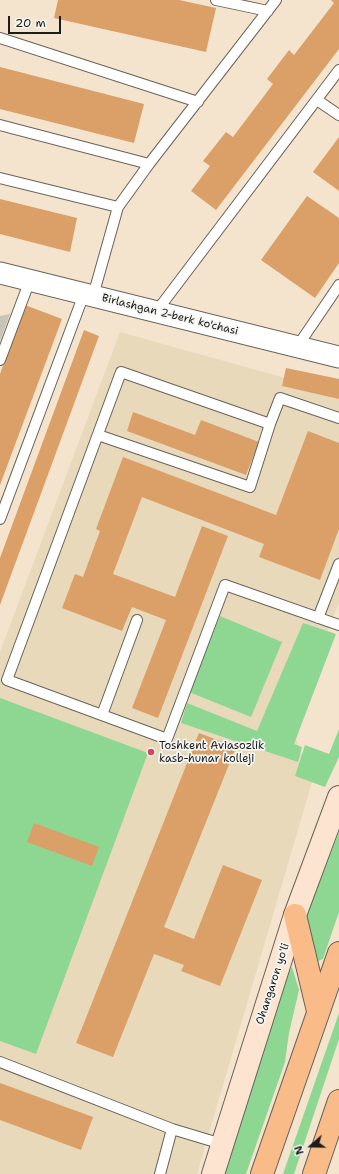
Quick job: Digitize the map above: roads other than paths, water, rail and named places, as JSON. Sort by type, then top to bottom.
[{"type":"highway","points":[[294,915],[318,1011]]},
{"type":"highway","points":[[262,1174],[339,953]]},
{"type":"highway","points":[[314,1174],[339,1101]]},
{"type":"main road","name":"Ohangaron yoʻli","points":[[212,1174],[294,915],[339,797]]},
{"type":"street","name":"Birlashgan 2-berk ko'chasi","points":[[0,273],[339,357]]},
{"type":"lane","points":[[216,0],[268,11]]},
{"type":"lane","points":[[0,519],[88,295],[118,207],[149,164],[276,0]]},
{"type":"lane","points":[[0,38],[198,102]]},
{"type":"lane","points":[[156,312],[339,70]]},
{"type":"lane","points":[[317,100],[339,115]]},
{"type":"lane","points":[[0,125],[149,164]]},
{"type":"lane","points":[[0,178],[118,207]]},
{"type":"lane","points":[[0,360],[30,280]]},
{"type":"lane","points":[[297,347],[339,286]]},
{"type":"lane","points":[[270,424],[121,372],[7,680],[167,739],[225,585],[339,625]]},
{"type":"lane","points":[[98,435],[250,487],[280,398],[339,418]]},
{"type":"lane","points":[[318,618],[339,564]]},
{"type":"lane","points":[[102,715],[137,620]]},
{"type":"lane","points":[[0,1062],[172,1129],[222,1144]]},
{"type":"lane","points":[[160,1174],[172,1129]]},
{"type":"place","name":"Toshkent Aviasozlik kasb-hunar kolleji","points":[[151,752]]}]
